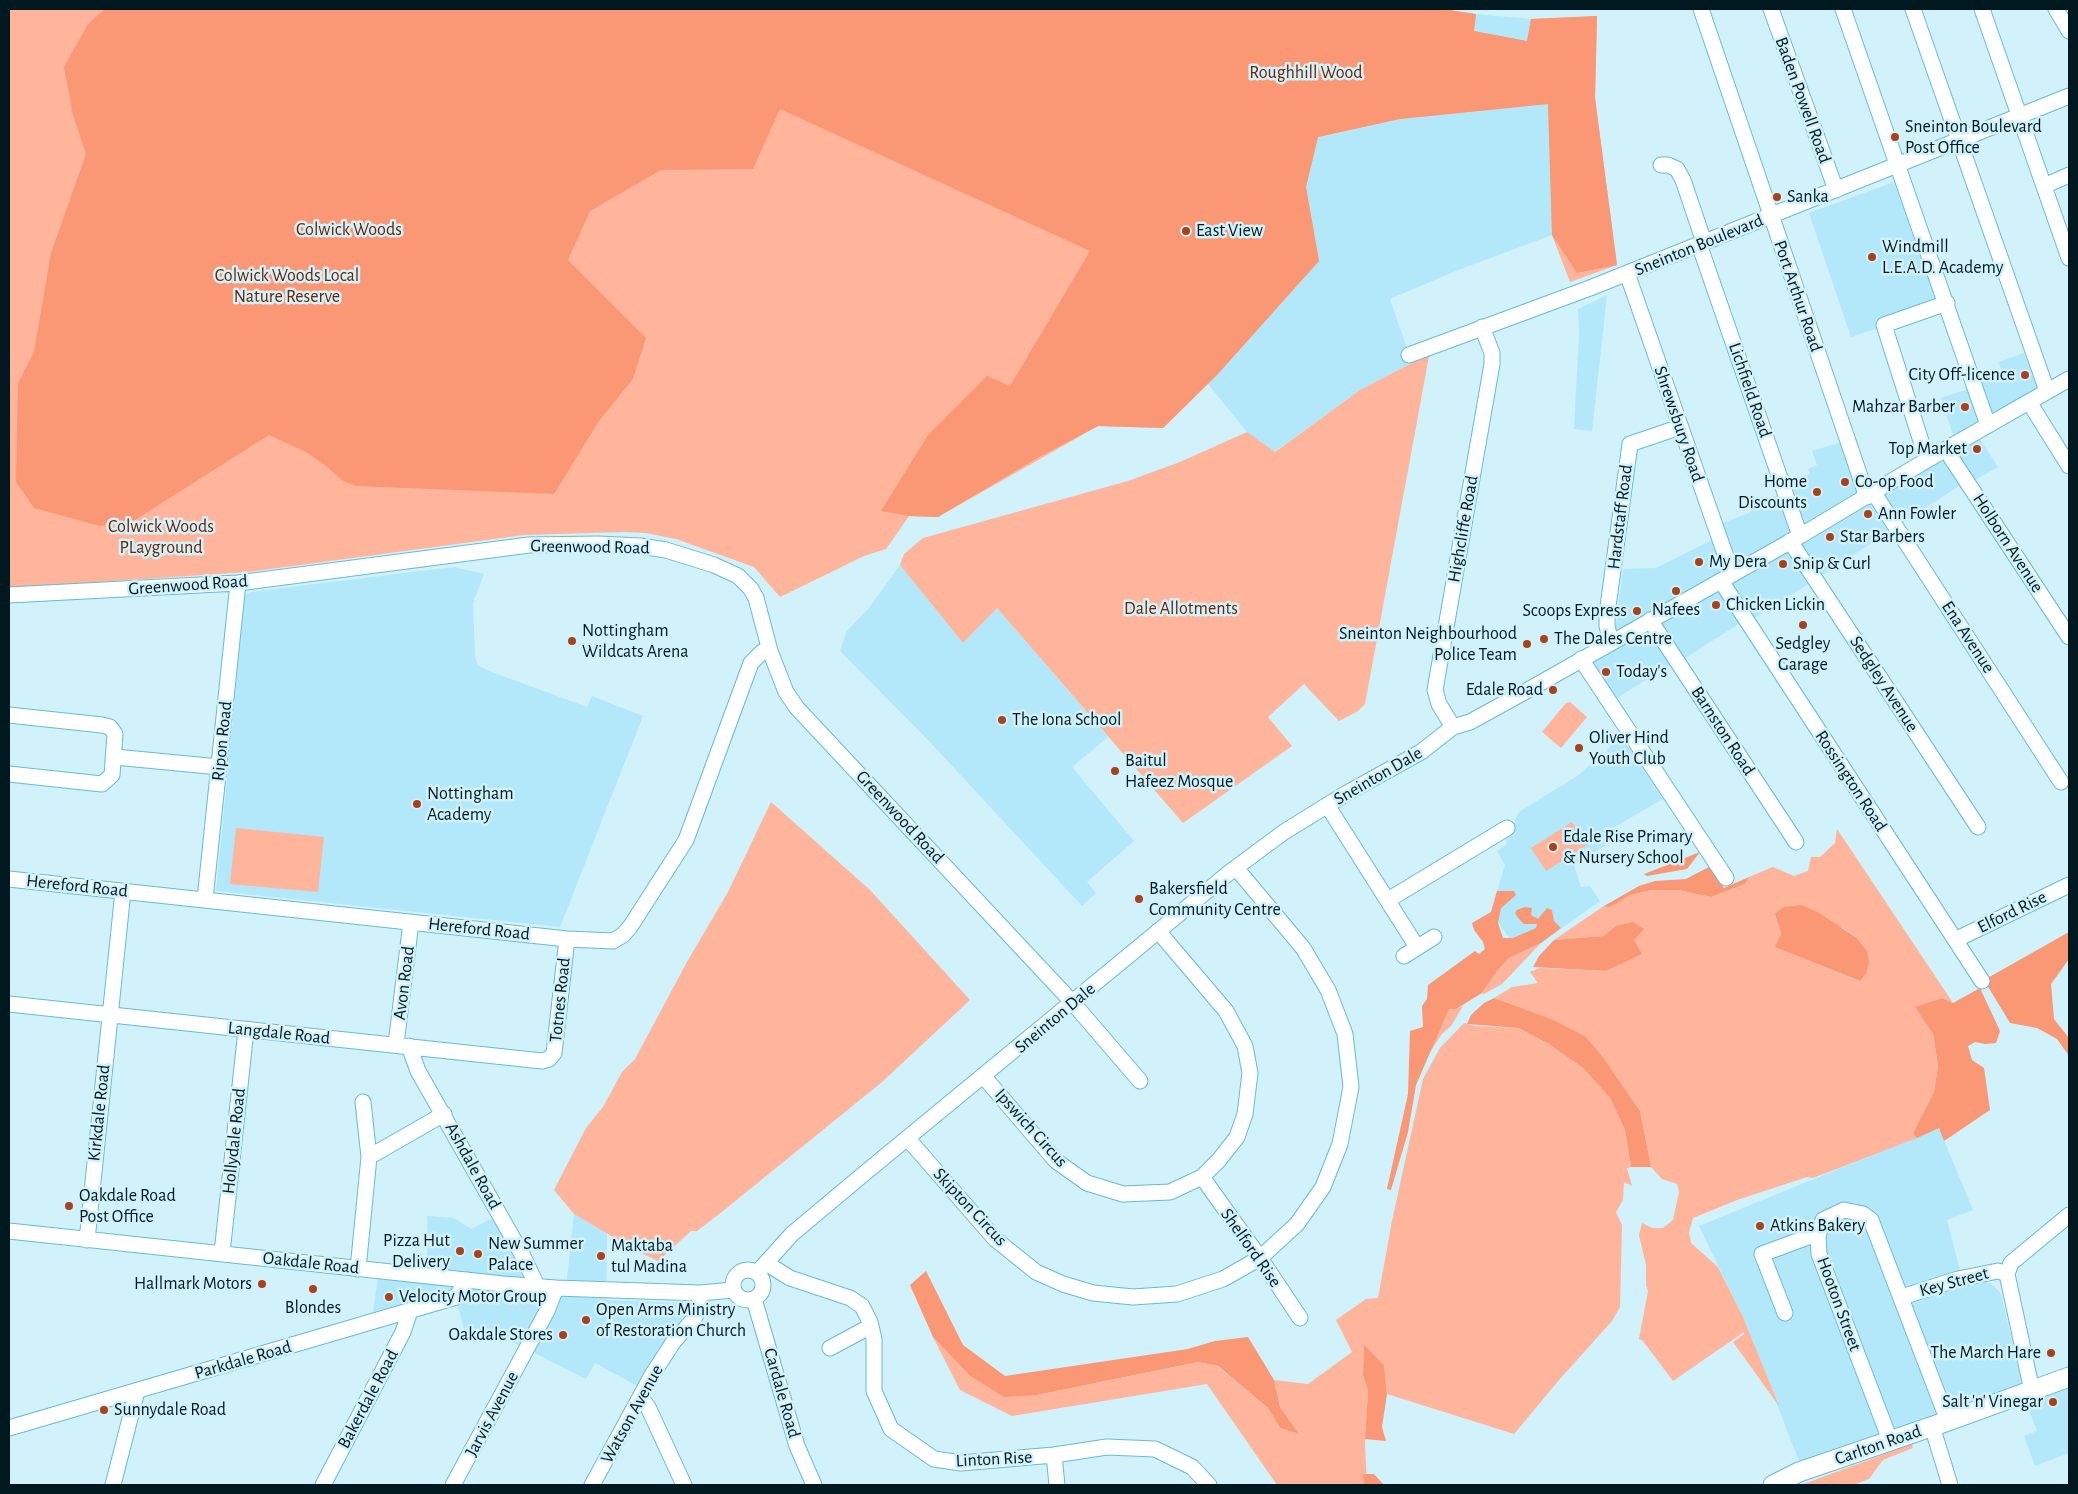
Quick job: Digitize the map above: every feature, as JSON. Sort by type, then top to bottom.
[{"type":"main road","name":"Carlton Road","points":[[1773,1485],[1799,1472],[1940,1424],[2069,1377]]},
{"type":"street","name":"Port Arthur Road","points":[[1701,9],[1770,216],[1870,495]]},
{"type":"street","name":"Baden Powell Road","points":[[1771,9],[1836,190]]},
{"type":"street","points":[[1842,9],[1896,166],[1947,303],[1988,425]]},
{"type":"street","points":[[1913,9],[1958,142],[2047,391]]},
{"type":"street","points":[[1982,9],[2068,251]]},
{"type":"street","name":"Sneinton Boulevard","points":[[1409,355],[1627,273],[2069,96]]},
{"type":"street","name":"Lichfield Road","points":[[1661,165],[1668,165],[1677,169],[1683,180],[1795,538]]},
{"type":"street","points":[[2044,186],[2069,175]]},
{"type":"street","name":"Shrewsbury Road","points":[[1627,273],[1680,427],[1726,578]]},
{"type":"street","points":[[1927,460],[1884,325],[1947,303]]},
{"type":"street","name":"Highcliffe Road","points":[[1454,727],[1439,704],[1435,690],[1492,364],[1492,353],[1482,328]]},
{"type":"street","name":"Sneinton Dale","points":[[761,1268],[792,1234],[1074,1003],[1158,931],[1284,832],[1420,752],[1454,727],[1470,722],[1726,578],[2069,379]]},
{"type":"street","points":[[2028,402],[2069,466]]},
{"type":"street","name":"Hardstaff Road","points":[[1611,642],[1607,626],[1608,614],[1630,444],[1680,427]]},
{"type":"street","name":"Holborn Avenue","points":[[1946,450],[2069,637]]},
{"type":"street","name":"Ena Avenue","points":[[1870,495],[2061,782]]},
{"type":"street","name":"Sedgley Avenue","points":[[1795,538],[1978,827]]},
{"type":"street","name":"Greenwood Road","points":[[9,595],[238,583],[510,546],[553,544],[640,546],[666,550],[696,558],[738,576],[751,589],[756,598],[770,651],[786,692],[806,718],[1074,1003],[1140,1081]]},
{"type":"street","name":"Rossington Road","points":[[1726,578],[1982,981]]},
{"type":"street","name":"Ripon Road","points":[[206,899],[238,583]]},
{"type":"street","name":"Barnston Road","points":[[1650,620],[1796,842]]},
{"type":"street","name":"Hereford Road","points":[[9,879],[567,939],[613,942],[624,935],[630,927],[686,840],[751,662],[762,652],[770,651]]},
{"type":"street","points":[[1581,659],[1726,878]]},
{"type":"street","points":[[9,715],[102,725],[110,727],[115,734],[115,757],[112,775],[102,784],[9,774]]},
{"type":"street","points":[[115,757],[219,767]]},
{"type":"street","points":[[1327,805],[1417,948]]},
{"type":"street","points":[[1388,900],[1501,836]]},
{"type":"street","name":"Skipton Circus","points":[[908,1139],[995,1239],[1036,1272],[1063,1284],[1094,1293],[1133,1298],[1177,1294],[1223,1279],[1260,1258],[1297,1224],[1323,1187],[1340,1144],[1351,1087],[1345,1034],[1328,990],[1303,948],[1236,868]]},
{"type":"street","name":"Elford Rise","points":[[1955,940],[2069,885]]},
{"type":"street","name":"Kirkdale Road","points":[[87,1240],[123,891]]},
{"type":"street","name":"Avon Road","points":[[402,1045],[411,922]]},
{"type":"street","name":"Ipswich Circus","points":[[984,1077],[1056,1161],[1087,1184],[1123,1194],[1170,1192],[1202,1177],[1237,1138],[1250,1088],[1247,1055],[1245,1046],[1226,1011],[1158,931]]},
{"type":"street","points":[[1404,956],[1434,938]]},
{"type":"street","name":"Totnes Road","points":[[549,1059],[554,1053],[567,939]]},
{"type":"street","name":"Langdale Road","points":[[9,1004],[542,1061],[549,1059]]},
{"type":"street","name":"Hollydale Road","points":[[222,1253],[246,1030]]},
{"type":"street","name":"Ashdale Road","points":[[402,1045],[444,1114],[523,1256],[537,1286]]},
{"type":"street","points":[[358,1269],[369,1157],[363,1102]]},
{"type":"street","points":[[369,1157],[444,1114]]},
{"type":"street","name":"Shelford Rise","points":[[1202,1177],[1300,1318]]},
{"type":"street","name":"Hooton Street","points":[[1890,1440],[1819,1254],[1819,1233],[1824,1220],[1844,1210],[1863,1214],[1871,1220],[1902,1297],[1940,1424],[1950,1485]]},
{"type":"street","points":[[2032,1391],[2007,1274],[2011,1263],[2069,1215]]},
{"type":"street","name":"Oakdale Road","points":[[9,1231],[358,1269],[556,1288],[700,1293],[733,1290]]},
{"type":"street","points":[[1785,1313],[1762,1254],[1819,1233]]},
{"type":"street","points":[[761,1268],[763,1284],[759,1295],[754,1299],[739,1298],[733,1290],[733,1280],[739,1273],[761,1268]]},
{"type":"street","name":"Linton Rise","points":[[761,1268],[850,1298],[862,1306],[871,1326],[874,1339],[874,1391],[892,1429],[934,1458],[961,1463],[1054,1455],[1107,1446],[1155,1449],[1192,1467],[1209,1485]]},
{"type":"street","name":"Key Street","points":[[1902,1297],[1958,1279],[1998,1271],[2007,1274]]},
{"type":"street","name":"Parkdale Road","points":[[9,1428],[456,1297],[467,1280]]},
{"type":"street","name":"Jarvis Avenue","points":[[453,1485],[547,1311],[556,1288]]},
{"type":"street","name":"Watson Avenue","points":[[592,1485],[640,1396],[669,1348],[694,1320],[699,1308],[700,1293]]},
{"type":"street","name":"Cardale Road","points":[[754,1299],[797,1446],[814,1485]]},
{"type":"street","name":"Bakerdale Road","points":[[323,1485],[403,1332],[410,1311]]},
{"type":"street","points":[[830,1348],[871,1326]]},
{"type":"street","points":[[113,1485],[137,1391]]},
{"type":"street","points":[[640,1396],[648,1407],[684,1485]]},
{"type":"street","points":[[1054,1455],[1057,1485]]},
{"type":"shaded area","points":[[1476,14],[1531,19],[1528,41],[1474,31]]},
{"type":"shaded area","points":[[1548,104],[1552,235],[1458,270],[1390,299],[1412,363],[1360,390],[1274,452],[1247,432],[1208,384],[1319,261],[1306,187],[1318,137],[1400,119]]},
{"type":"shaded area","name":"Windmill L.E.A.D. Academy","points":[[1894,182],[1936,300],[1876,322],[1878,328],[1851,337],[1809,213]]},
{"type":"shaded area","points":[[1607,295],[1592,431],[1574,429],[1579,334],[1578,309]]},
{"type":"shaded area","points":[[2024,353],[2038,390],[1972,427],[1998,467],[1961,488],[1959,486],[1748,622],[1737,625],[1616,699],[1591,662],[1613,646],[1623,569],[1656,568],[1726,533],[1723,523],[1751,512],[1749,505],[1787,492],[1784,483],[1810,474],[1808,469],[1817,465],[1812,451],[1842,442],[1860,490],[1953,435],[1941,398],[1981,385],[1979,378],[2001,370],[1999,362]]},
{"type":"shaded area","name":"The Iona School","points":[[900,565],[963,643],[997,608],[1108,737],[1072,767],[1134,841],[1087,882],[1096,893],[1082,906],[929,741],[840,651],[847,631],[869,608]]},
{"type":"shaded area","name":"Nottingham Academy","points":[[454,567],[484,574],[473,603],[475,657],[478,665],[489,671],[587,707],[592,696],[643,716],[560,927],[216,891],[245,595],[250,592]]},
{"type":"shaded area","name":"Edale Rise Primary & Nursery School","points":[[1619,732],[1663,799],[1611,829],[1618,838],[1574,865],[1581,887],[1590,886],[1600,901],[1541,943],[1524,959],[1491,912],[1505,865],[1497,851],[1507,844],[1505,837],[1510,832],[1519,812],[1579,775],[1592,763],[1598,766]]},
{"type":"shaded area","points":[[1939,1128],[1973,1210],[1947,1220],[1964,1285],[1986,1282],[1994,1286],[2001,1294],[2022,1384],[1799,1461],[1743,1317],[1699,1226]]},
{"type":"shaded area","points":[[574,1214],[607,1234],[606,1300],[681,1303],[683,1317],[639,1387],[595,1363],[586,1379],[489,1330],[465,1333],[457,1303],[444,1292],[373,1312],[378,1278],[424,1282],[428,1238],[427,1216],[454,1218],[471,1229],[493,1218],[537,1296],[565,1297]]},
{"type":"shaded area","points":[[2069,1386],[2069,1453],[2035,1466],[2024,1436],[2037,1431],[2026,1402]]},
{"type":"green space","name":"Colwick Woods","points":[[9,9],[1442,9],[1476,14],[1474,31],[1527,41],[1531,19],[1597,16],[1595,98],[1617,265],[1570,282],[1552,235],[1548,104],[1400,119],[1318,137],[1306,187],[1319,261],[1216,376],[1163,428],[1098,426],[938,517],[909,516],[886,549],[864,556],[780,597],[754,567],[676,539],[646,533],[624,532],[524,535],[248,572],[9,588]]},
{"type":"green space","name":"Colwick Woods","points":[[105,9],[1442,9],[1476,14],[1474,31],[1527,41],[1531,19],[1597,16],[1595,98],[1617,265],[1577,273],[1552,235],[1548,104],[1400,119],[1318,137],[1306,187],[1319,261],[1216,376],[1163,428],[1098,426],[1039,457],[938,517],[909,516],[881,511],[928,435],[987,376],[1010,386],[1090,251],[780,109],[753,169],[661,170],[590,211],[568,260],[646,338],[633,379],[599,421],[554,494],[356,486],[343,481],[306,452],[269,435],[135,520],[100,526],[34,508],[16,482],[18,383],[34,352],[51,253],[86,154],[73,115],[64,67],[88,24]]},
{"type":"green space","name":"Dale Allotments","points":[[1429,356],[1365,704],[1358,711],[1339,721],[1304,684],[1268,717],[1292,746],[1183,823],[997,608],[963,643],[900,565],[904,554],[923,538],[1128,481],[1180,462],[1247,432],[1275,452],[1360,390]]},
{"type":"green space","points":[[1570,702],[1587,717],[1561,748],[1542,732],[1566,703]]},
{"type":"green space","points":[[771,802],[870,890],[970,1000],[882,1082],[723,1211],[697,1231],[691,1231],[658,1261],[633,1249],[574,1214],[554,1190],[586,1128],[603,1107],[622,1072],[635,1059],[687,962],[728,892]]},
{"type":"green space","points":[[1572,822],[1587,845],[1546,871],[1531,848]]},
{"type":"green space","points":[[236,828],[324,837],[318,892],[230,884]]},
{"type":"green space","points":[[1837,829],[1953,1003],[1942,998],[1916,1007],[1933,1034],[1938,1066],[1934,1092],[1913,1133],[1917,1138],[1813,1178],[1807,1177],[1737,1200],[1693,1218],[1689,1232],[1691,1243],[1718,1267],[1743,1317],[1779,1406],[1733,1342],[1744,1332],[1673,1381],[1643,1341],[1639,1339],[1648,1291],[1646,1285],[1646,1265],[1639,1235],[1642,1223],[1652,1228],[1663,1228],[1673,1220],[1679,1192],[1677,1184],[1662,1179],[1651,1167],[1640,1111],[1585,1036],[1550,1019],[1494,998],[1512,987],[1538,983],[1530,972],[1540,968],[1606,971],[1641,954],[1634,940],[1616,926],[1603,936],[1554,940],[1604,906],[1610,906],[1630,895],[1652,890],[1678,890],[1711,897],[1745,884],[1749,877],[1773,867],[1794,876],[1808,871],[1811,857],[1820,857],[1835,843]],"holes":[[[1775,914],[1843,928],[1857,938],[1867,951],[1866,974],[1859,981],[1776,947],[1781,934]]]},
{"type":"green space","points":[[1700,852],[1687,869],[1647,876],[1644,874]]},
{"type":"green space","points":[[1709,867],[1724,888],[1749,877],[1745,884],[1711,897],[1678,890],[1652,890],[1630,895],[1610,907],[1604,906],[1639,886],[1655,881],[1686,879]]},
{"type":"green space","points":[[1497,891],[1514,891],[1516,895],[1501,908],[1498,923],[1503,938],[1513,938],[1536,928],[1537,924],[1524,924],[1515,913],[1517,910],[1525,907],[1532,908],[1531,915],[1538,919],[1547,908],[1552,910],[1554,921],[1561,928],[1541,943],[1509,958],[1482,993],[1456,1009],[1449,1009],[1416,1085],[1408,1132],[1391,1190],[1387,1189],[1408,1094],[1410,1031],[1423,1027],[1422,1006],[1427,999],[1428,985],[1475,951],[1479,954],[1485,949],[1472,923],[1491,912]]},
{"type":"green space","points":[[1802,905],[1819,913],[1857,938],[1867,951],[1869,962],[1866,974],[1860,981],[1775,947],[1781,934],[1775,914],[1784,907]]},
{"type":"green space","points":[[1633,922],[1644,929],[1634,940],[1642,954],[1606,971],[1533,967],[1539,956],[1554,940],[1603,936],[1616,926]]},
{"type":"green space","points":[[2069,932],[2069,959],[2051,984],[2054,1019],[2069,1038],[2069,1056],[2057,1039],[2037,1028],[2010,1023],[1984,980]]},
{"type":"green space","points":[[1541,943],[1502,984],[1484,994],[1482,993],[1509,958]]},
{"type":"green space","points":[[1980,988],[2000,1031],[1996,1043],[1985,1044],[1975,1042],[1968,1046],[1972,1060],[1984,1068],[1990,1110],[1944,1141],[1939,1128],[1917,1138],[1913,1133],[1934,1092],[1938,1066],[1933,1034],[1915,1007],[1942,998],[1953,1003]]},
{"type":"green space","points":[[1494,998],[1551,1019],[1585,1036],[1601,1055],[1640,1111],[1651,1167],[1631,1167],[1625,1130],[1610,1098],[1583,1068],[1549,1044],[1518,1028],[1467,1024],[1471,1015],[1484,1003]]},
{"type":"green space","points":[[1463,1006],[1451,1026],[1441,1035],[1429,1054],[1449,1008],[1456,1009]]},
{"type":"green space","points":[[1464,1023],[1475,1026],[1517,1028],[1549,1044],[1583,1068],[1610,1098],[1625,1130],[1631,1167],[1627,1168],[1632,1186],[1624,1182],[1623,1200],[1616,1212],[1622,1225],[1620,1307],[1612,1321],[1514,1434],[1387,1394],[1384,1365],[1364,1346],[1363,1375],[1368,1391],[1365,1444],[1367,1485],[1277,1485],[1207,1384],[1012,1416],[960,1390],[933,1337],[969,1375],[1037,1395],[1198,1362],[1217,1366],[1268,1408],[1280,1428],[1298,1433],[1280,1407],[1274,1380],[1308,1384],[1352,1352],[1336,1320],[1366,1299],[1378,1298],[1392,1221],[1423,1079],[1440,1048]]},
{"type":"green space","points":[[926,1271],[963,1345],[1005,1376],[1188,1349],[1215,1341],[1248,1337],[1274,1380],[1280,1407],[1299,1434],[1280,1428],[1268,1408],[1218,1366],[1198,1362],[1037,1395],[1004,1397],[969,1375],[933,1337],[910,1285]]},
{"type":"green space","points":[[1364,1345],[1384,1365],[1387,1394],[1382,1427],[1386,1441],[1365,1439],[1368,1391],[1363,1375]]},
{"type":"green space","points":[[1912,1444],[1913,1448],[1883,1460],[1869,1479],[1853,1485],[1801,1485]]},
{"type":"green space","points":[[1374,1474],[1384,1485],[1364,1485],[1363,1475]]},
{"type":"place","name":"Sneinton Boulevard Post Office","points":[[1895,137]]},
{"type":"place","name":"Sanka","points":[[1777,197]]},
{"type":"place","name":"East View","points":[[1186,231]]},
{"type":"place","name":"Windmill L.E.A.D. Academy","points":[[1872,257]]},
{"type":"place","name":"City Off-licence","points":[[2025,375]]},
{"type":"place","name":"Mahzar Barber","points":[[1965,407]]},
{"type":"place","name":"Top Market","points":[[1977,449]]},
{"type":"place","name":"Co-op Food","points":[[1845,482]]},
{"type":"place","name":"Home Discounts","points":[[1817,492]]},
{"type":"place","name":"Ann Fowler","points":[[1868,514]]},
{"type":"place","name":"Star Barbers","points":[[1830,537]]},
{"type":"place","name":"My Dera","points":[[1699,562]]},
{"type":"place","name":"Snip & Curl","points":[[1783,564]]},
{"type":"place","name":"Nafees","points":[[1676,591]]},
{"type":"place","name":"Chicken Lickin","points":[[1716,605]]},
{"type":"place","name":"Scoops Express","points":[[1637,611]]},
{"type":"place","name":"Sedgley Garage","points":[[1803,625]]},
{"type":"place","name":"The Dales Centre","points":[[1544,639]]},
{"type":"place","name":"Nottingham Wildcats Arena","points":[[572,641]]},
{"type":"place","name":"Sneinton Neighbourhood Police Team","points":[[1527,644]]},
{"type":"place","name":"Today's","points":[[1606,672]]},
{"type":"place","name":"Edale Road","points":[[1553,690]]},
{"type":"place","name":"The Iona School","points":[[1002,720]]},
{"type":"place","name":"Oliver Hind Youth Club","points":[[1579,748]]},
{"type":"place","name":"Baitul Hafeez Mosque","points":[[1115,771]]},
{"type":"place","name":"Nottingham Academy","points":[[417,804]]},
{"type":"place","name":"Edale Rise Primary & Nursery School","points":[[1553,847]]},
{"type":"place","name":"Bakersfield Community Centre","points":[[1139,899]]},
{"type":"place","name":"Oakdale Road Post Office","points":[[69,1206]]},
{"type":"place","name":"Atkins Bakery","points":[[1760,1226]]},
{"type":"place","name":"Pizza Hut Delivery","points":[[460,1251]]},
{"type":"place","name":"New Summer Palace","points":[[478,1254]]},
{"type":"place","name":"Maktaba tul Madina","points":[[601,1256]]},
{"type":"place","name":"Hallmark Motors","points":[[262,1284]]},
{"type":"place","name":"Blondes","points":[[313,1289]]},
{"type":"place","name":"Velocity Motor Group","points":[[389,1297]]},
{"type":"place","name":"Open Arms Ministry of Restoration Church","points":[[586,1320]]},
{"type":"place","name":"Oakdale Stores","points":[[563,1335]]},
{"type":"place","name":"The March Hare","points":[[2051,1353]]},
{"type":"place","name":"Salt 'n' Vinegar","points":[[2053,1402]]},
{"type":"place","name":"Sunnydale Road","points":[[104,1410]]},
{"type":"park label","name":"Roughhill Wood","points":[[1306,73]]},
{"type":"park label","name":"Colwick Woods Local Nature Reserve","points":[[287,286]]},
{"type":"park label","name":"Colwick Woods PLayground","points":[[161,537]]}]
